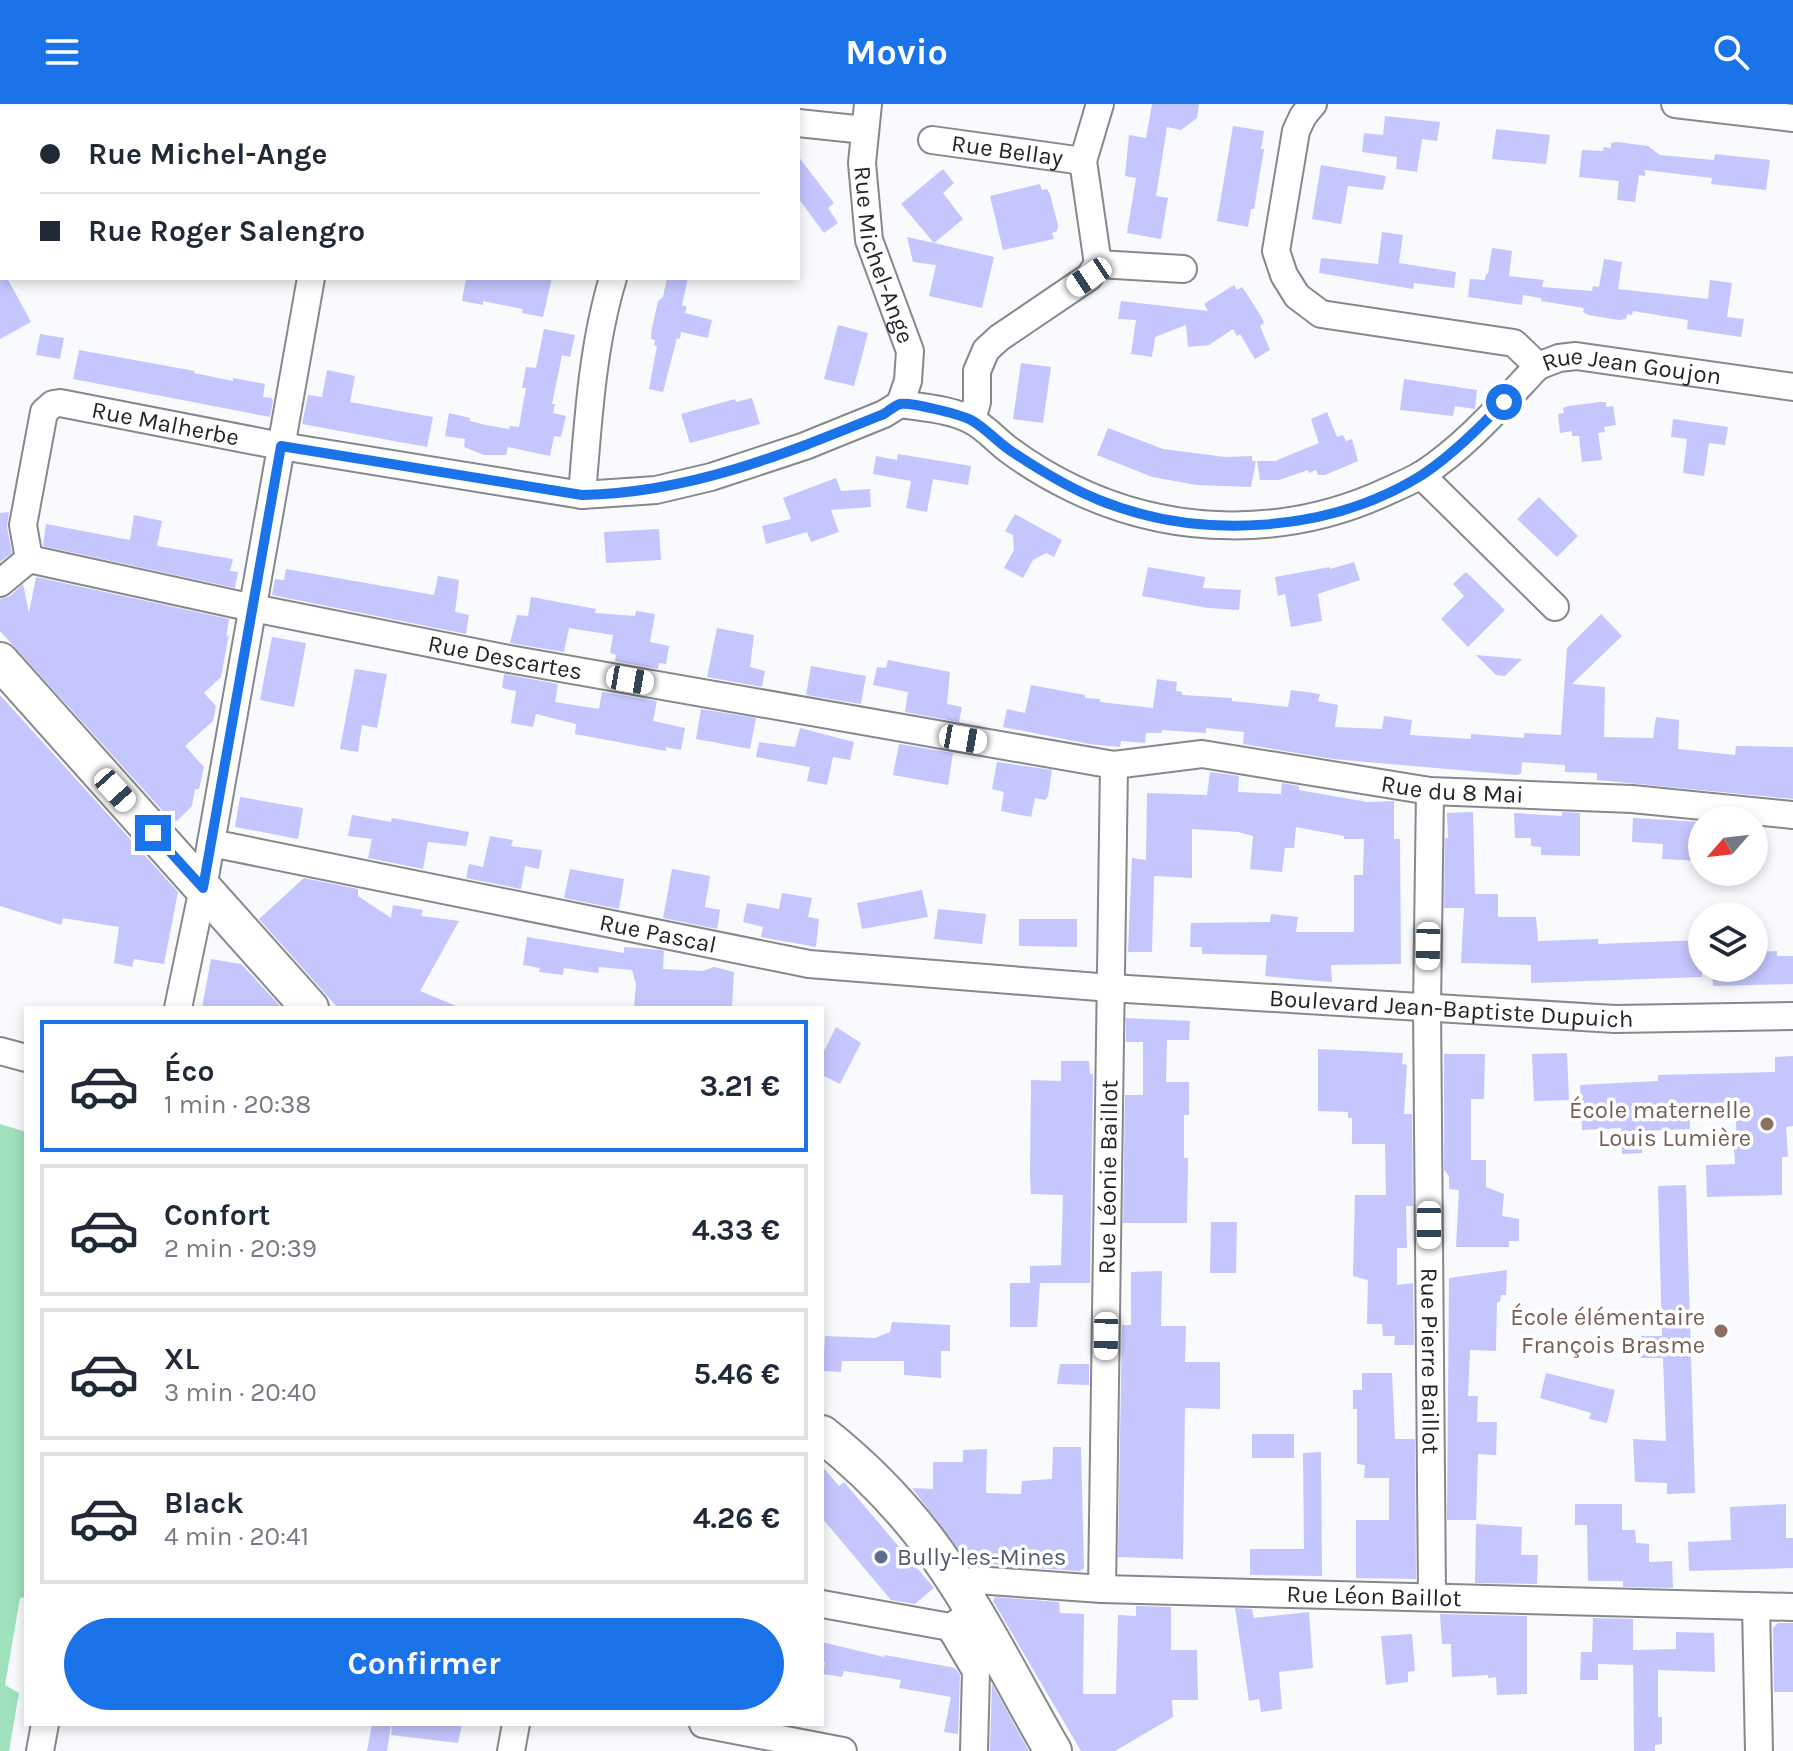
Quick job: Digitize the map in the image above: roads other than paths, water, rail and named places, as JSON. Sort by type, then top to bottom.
[{"type":"street","points":[[972,420],[977,402],[977,371],[986,350],[1089,277],[1098,264],[1083,161],[1100,104]]},
{"type":"street","points":[[1675,104],[1793,118]]},
{"type":"street","name":"Rue Jean Goujon","points":[[1308,110],[1296,131],[1276,251],[1284,275],[1297,296],[1321,314],[1514,343],[1538,366],[1576,356],[1793,387]]},
{"type":"street","points":[[800,123],[866,117]]},
{"type":"street","name":"Rue Michel-Ange","points":[[866,117],[862,163],[869,240],[910,351],[908,381],[900,404]]},
{"type":"street","name":"Rue Bellay","points":[[932,140],[1083,161]]},
{"type":"street","points":[[1098,264],[1183,269]]},
{"type":"street","points":[[178,1006],[203,888],[311,280]]},
{"type":"street","points":[[582,495],[590,400],[612,280]]},
{"type":"street","points":[[900,404],[946,411],[972,420],[1012,452],[1069,487],[1137,514],[1173,521],[1256,526],[1319,516],[1366,501],[1421,475],[1487,420],[1538,366]]},
{"type":"street","name":"Rue Malherbe","points":[[29,559],[23,525],[44,412],[53,404],[281,446],[582,495],[656,490],[711,477],[805,446],[884,414],[900,404]]},
{"type":"street","points":[[1421,475],[1555,607]]},
{"type":"street","points":[[0,583],[29,559]]},
{"type":"street","name":"Rue Descartes","points":[[29,559],[509,659],[1114,765]]},
{"type":"street","points":[[0,661],[308,1006]]},
{"type":"street","name":"Rue du 8 Mai","points":[[1114,765],[1202,754],[1430,791],[1632,799],[1793,815]]},
{"type":"street","name":"Rue Léonie Baillot","points":[[1102,1589],[1114,765]]},
{"type":"street","name":"Rue Pierre Baillot","points":[[1430,791],[1427,1007],[1432,1597]]},
{"type":"street","name":"Rue Pascal","points":[[211,843],[809,964],[1111,988]]},
{"type":"street","name":"Boulevard Jean-Baptiste Dupuich","points":[[1111,988],[1615,1019],[1793,1016]]},
{"type":"street","points":[[0,1051],[24,1057]]},
{"type":"street","points":[[824,1436],[868,1473],[926,1538],[960,1609],[1053,1751]]},
{"type":"street","name":"Rue Léon Baillot","points":[[824,1604],[960,1609],[976,1580],[1102,1589],[1793,1607]]},
{"type":"street","points":[[1756,1606],[1759,1751]]},
{"type":"street","points":[[960,1609],[976,1671],[974,1751]]},
{"type":"street","points":[[40,1751],[45,1726]]},
{"type":"street","points":[[511,1751],[516,1726]]},
{"type":"street","points":[[713,1726],[843,1751]]},
{"type":"place","name":"École maternelle Louis Lumière","points":[[1767,1124]]},
{"type":"place","name":"École élémentaire François Brasme","points":[[1721,1331]]},
{"type":"place","name":"Bully-les-Mines","points":[[881,1557]]}]
